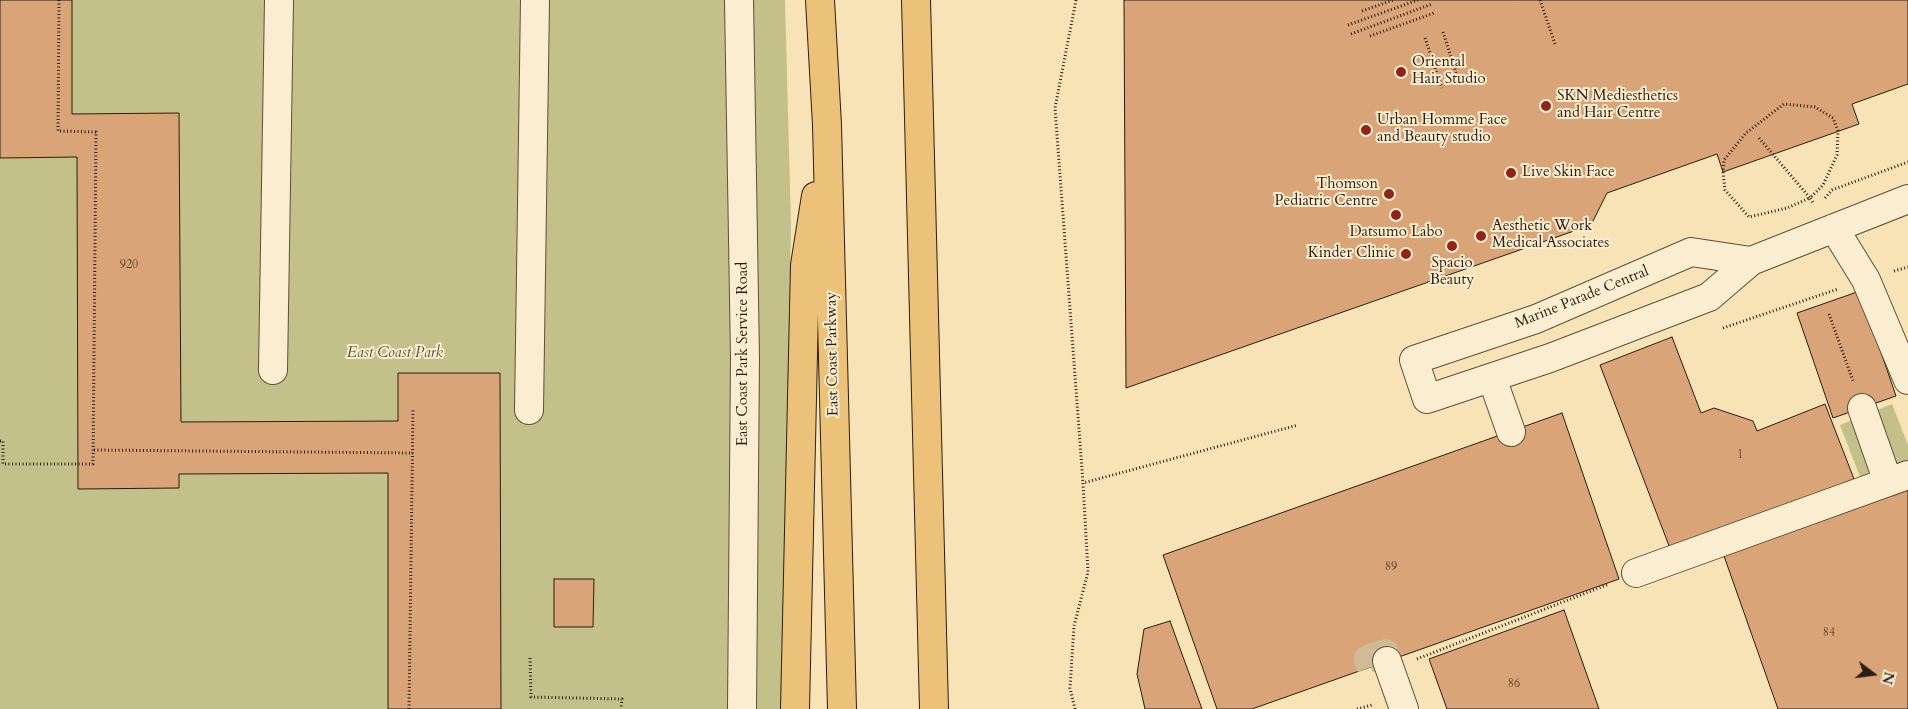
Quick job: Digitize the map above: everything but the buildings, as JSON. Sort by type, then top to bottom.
[{"type":"highway","name":"East Coast Parkway","points":[[820,0],[827,125],[842,709]]},
{"type":"highway","points":[[916,0],[934,709]]},
{"type":"highway","points":[[795,709],[805,265],[827,125]]},
{"type":"street","points":[[273,370],[279,0]]},
{"type":"street","points":[[529,410],[535,0]]},
{"type":"street","name":"East Coast Park Service Road","points":[[739,0],[745,358],[742,709]]},
{"type":"street","points":[[1511,432],[1492,378],[1709,297],[1751,261],[1908,199]]},
{"type":"street","points":[[1834,228],[1866,280],[1908,380]]},
{"type":"street","name":"Marine Parade Central","points":[[1492,378],[1427,399],[1414,360],[1546,315],[1691,252],[1751,261]]},
{"type":"street","points":[[1546,315],[1560,354]]},
{"type":"street","points":[[1636,574],[1898,479],[1862,408]]},
{"type":"street","points":[[1385,709],[1390,663]]},
{"type":"street","points":[[1390,663],[1404,709]]},
{"type":"path","points":[[0,441],[3,441],[3,464],[93,464],[96,132],[58,131],[59,0]]},
{"type":"path","points":[[1075,709],[1070,688],[1074,626],[1088,572],[1055,108],[1076,0]]},
{"type":"path","points":[[1370,7],[1393,0]]},
{"type":"path","points":[[1362,11],[1393,0]]},
{"type":"path","points":[[1365,19],[1418,0]]},
{"type":"path","points":[[1348,25],[1418,0]]},
{"type":"path","points":[[1540,0],[1555,44]]},
{"type":"path","points":[[1351,34],[1430,5],[1368,28]]},
{"type":"path","points":[[1370,36],[1434,13]]},
{"type":"path","points":[[1378,32],[1422,16]]},
{"type":"path","points":[[1443,32],[1459,82]]},
{"type":"path","points":[[1425,38],[1442,88]]},
{"type":"path","points":[[1784,104],[1815,107],[1833,118],[1838,131],[1836,155],[1823,185],[1810,198],[1787,208],[1749,217],[1725,190],[1724,160],[1746,133],[1784,104]]},
{"type":"path","points":[[1759,138],[1834,228]]},
{"type":"path","points":[[1817,207],[1832,190],[1908,162]]},
{"type":"path","points":[[1723,328],[1908,267]]},
{"type":"path","points":[[1829,314],[1862,408]]},
{"type":"path","points":[[409,709],[413,410]]},
{"type":"path","points":[[1083,483],[1298,425]]},
{"type":"path","points":[[94,450],[413,453]]},
{"type":"path","points":[[1390,663],[1636,574]]},
{"type":"path","points":[[530,658],[530,697],[622,699],[622,709]]},
{"type":"green space","name":"East Coast Park","points":[[0,0],[785,0],[791,226],[781,709],[0,709]]},
{"type":"green space","points":[[1892,404],[1908,445],[1908,464],[1862,482],[1840,425]]},
{"type":"tunnel","points":[[1371,667],[1368,659],[1385,653],[1387,661]]},
{"type":"place","name":"Oriental Hair Studio","points":[[1401,72]]},
{"type":"place","name":"SKN Mediesthetics and Hair Centre","points":[[1546,106]]},
{"type":"place","name":"Urban Homme Face and Beauty studio","points":[[1366,130]]},
{"type":"place","name":"Live Skin Face","points":[[1511,173]]},
{"type":"place","name":"Thomson Pediatric Centre","points":[[1389,194]]},
{"type":"place","name":"Datsumo Labo","points":[[1396,215]]},
{"type":"place","name":"Aesthetic Work Medical Associates","points":[[1481,236]]},
{"type":"place","name":"Spacio Beauty","points":[[1452,246]]},
{"type":"place","name":"Kinder Clinic","points":[[1406,254]]}]
